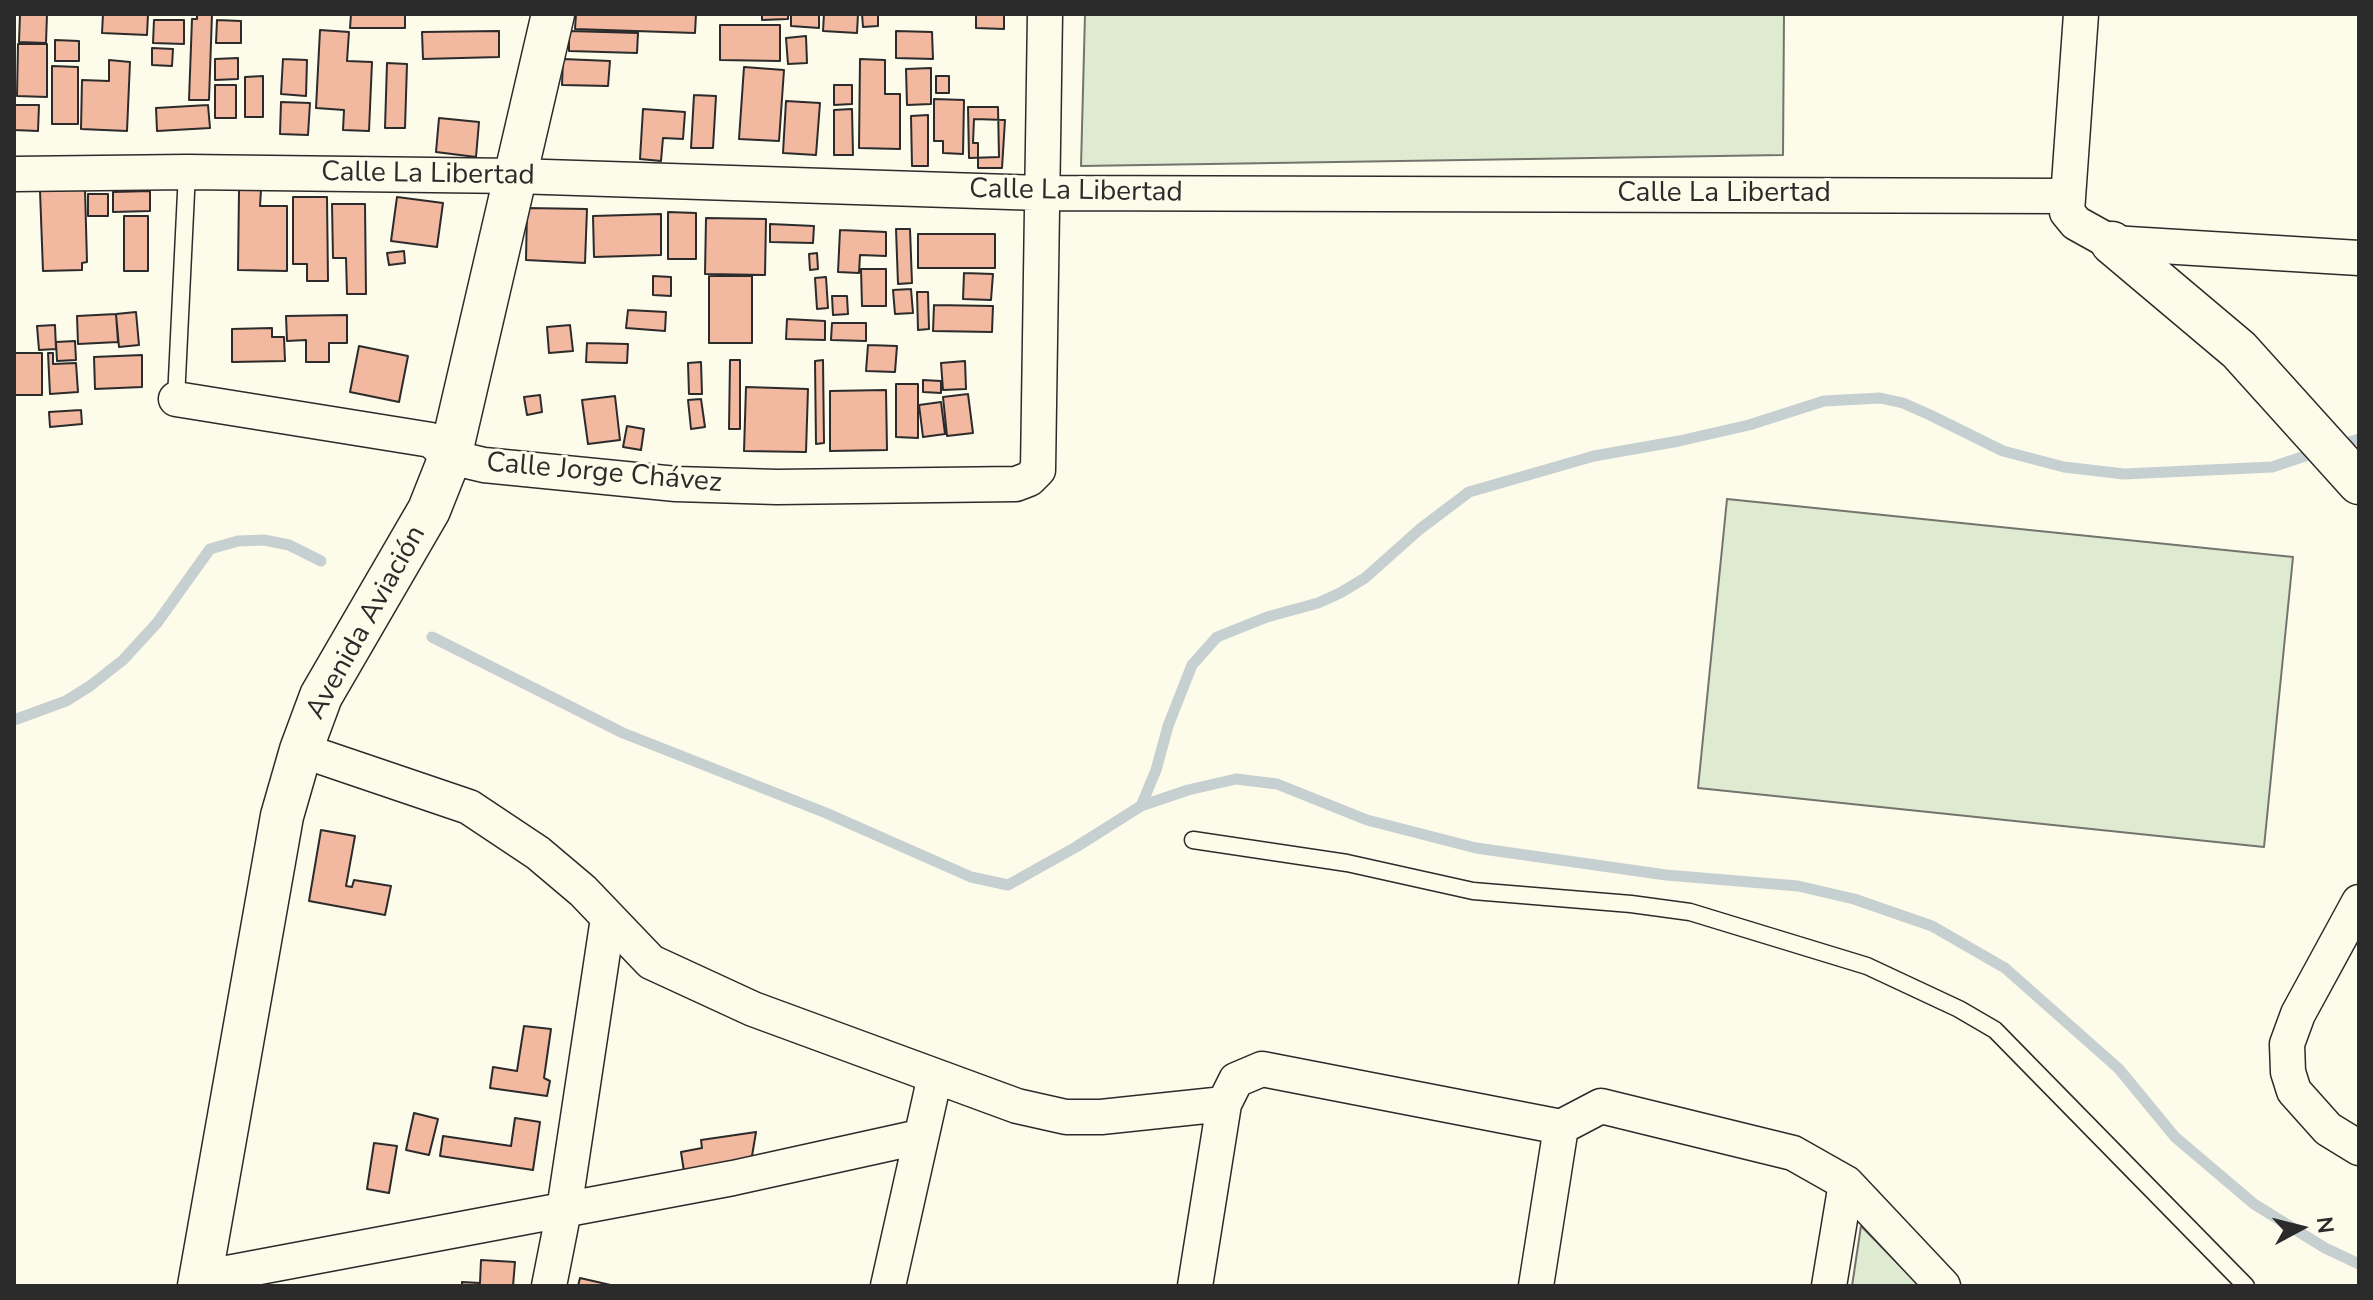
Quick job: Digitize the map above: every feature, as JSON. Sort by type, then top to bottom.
[{"type":"street","name":"Avenida Aviación","points":[[200,1282],[282,816],[321,696],[429,510],[450,457],[553,14]]},
{"type":"street","points":[[1041,193],[1045,14]]},
{"type":"street","points":[[2081,14],[2067,212],[2076,223],[2112,243],[2239,350],[2359,483]]},
{"type":"street","name":"Calle La Libertad","points":[[14,174],[187,172],[515,176],[1041,193],[2067,196]]},
{"type":"street","name":"Calle Jorge Chávez","points":[[176,399],[431,440],[450,457],[484,465],[676,484],[777,487],[1016,484],[1029,479],[1038,470],[1041,193]]},
{"type":"street","points":[[2112,243],[2359,258]]},
{"type":"street","points":[[301,750],[469,807],[538,853],[583,891],[651,962],[753,1009],[1017,1106],[1066,1117],[1101,1117],[1224,1104]]},
{"type":"street","points":[[2359,902],[2298,1014],[2287,1044],[2288,1072],[2294,1091],[2328,1129],[2359,1148]]},
{"type":"street","points":[[549,1286],[564,1210],[608,918]]},
{"type":"street","points":[[1195,1286],[1224,1104],[1236,1080],[1262,1069],[1561,1127],[1601,1106],[1793,1153],[1846,1183],[1943,1286]]},
{"type":"street","points":[[888,1286],[935,1076]]},
{"type":"street","points":[[1536,1286],[1561,1127]]},
{"type":"street","points":[[200,1282],[733,1178],[919,1137]]},
{"type":"street","points":[[1829,1286],[1846,1183]]},
{"type":"lane","points":[[176,399],[187,172]]},
{"type":"lane","points":[[1193,840],[1347,863],[1473,891],[1676,910],[1867,966],[1959,1009],[1995,1030],[2246,1286]]},
{"type":"green space","points":[[1085,14],[1784,14],[1783,155],[1081,166]]},
{"type":"green space","points":[[1727,499],[2293,557],[2264,847],[1698,788]]},
{"type":"green space","points":[[1861,1226],[1920,1286],[1852,1286]]},
{"type":"building","points":[[20,14],[47,14],[46,43],[19,42]]},
{"type":"building","points":[[103,14],[148,14],[147,35],[102,33]]},
{"type":"building","points":[[197,14],[212,14],[209,100],[189,100],[192,19],[197,19]]},
{"type":"building","points":[[351,14],[405,14],[405,28],[350,28]]},
{"type":"building","points":[[576,14],[696,14],[695,33],[575,29]]},
{"type":"building","points":[[762,14],[788,14],[788,19],[762,20]]},
{"type":"building","points":[[791,14],[819,14],[819,28],[791,26]]},
{"type":"building","points":[[824,14],[858,14],[857,33],[823,31]]},
{"type":"building","points":[[862,14],[878,14],[878,26],[863,27]]},
{"type":"building","points":[[976,14],[1004,14],[1004,29],[976,28]]},
{"type":"building","points":[[154,20],[184,20],[184,44],[153,43]]},
{"type":"building","points":[[217,20],[241,21],[241,43],[216,43]]},
{"type":"building","points":[[720,25],[780,25],[780,61],[720,60]]},
{"type":"building","points":[[320,30],[349,32],[347,61],[372,62],[369,131],[343,130],[344,110],[316,108]]},
{"type":"building","points":[[499,31],[499,57],[423,59],[422,32]]},
{"type":"building","points":[[569,31],[638,33],[637,53],[569,51]]},
{"type":"building","points":[[896,31],[932,32],[933,59],[896,58]]},
{"type":"building","points":[[806,36],[807,63],[788,64],[786,38]]},
{"type":"building","points":[[55,40],[79,41],[79,61],[55,61]]},
{"type":"building","points":[[18,44],[47,44],[47,97],[17,96]]},
{"type":"building","points":[[152,48],[173,49],[172,66],[152,65]]},
{"type":"building","points":[[238,58],[238,79],[215,80],[215,59]]},
{"type":"building","points":[[283,59],[307,60],[306,96],[281,94]]},
{"type":"building","points":[[563,59],[610,61],[608,86],[562,85]]},
{"type":"building","points":[[860,59],[885,60],[885,94],[900,94],[900,149],[859,148]]},
{"type":"building","points":[[109,60],[130,62],[127,131],[81,129],[82,80],[109,81]]},
{"type":"building","points":[[387,63],[407,64],[405,128],[385,128]]},
{"type":"building","points":[[52,66],[78,67],[78,124],[52,124]]},
{"type":"building","points":[[744,67],[784,70],[779,141],[739,139]]},
{"type":"building","points":[[931,68],[931,104],[907,105],[906,69]]},
{"type":"building","points":[[263,76],[263,117],[245,117],[245,77]]},
{"type":"building","points":[[936,76],[949,76],[949,93],[936,93]]},
{"type":"building","points":[[215,85],[236,85],[236,118],[215,118]]},
{"type":"building","points":[[834,85],[852,85],[852,104],[834,105]]},
{"type":"building","points":[[694,95],[716,96],[713,148],[691,148]]},
{"type":"building","points":[[934,99],[964,100],[963,154],[943,153],[943,141],[934,141]]},
{"type":"building","points":[[786,101],[820,103],[816,155],[783,153]]},
{"type":"building","points":[[281,102],[310,103],[308,135],[280,134]]},
{"type":"building","points":[[14,105],[39,105],[38,131],[14,130]]},
{"type":"building","points":[[208,105],[210,128],[157,131],[156,108]]},
{"type":"building","points":[[968,107],[998,107],[999,157],[969,158]]},
{"type":"building","points":[[643,109],[685,112],[683,139],[663,138],[661,161],[640,159]]},
{"type":"building","points":[[852,109],[853,155],[834,155],[834,110]]},
{"type":"building","points":[[928,115],[928,166],[912,166],[911,116]]},
{"type":"building","points":[[439,118],[479,122],[476,157],[436,152]]},
{"type":"building","points":[[974,119],[1005,120],[1002,168],[978,168],[978,143],[973,143]]},
{"type":"building","points":[[85,189],[87,262],[82,263],[82,270],[43,271],[40,191]]},
{"type":"building","points":[[239,190],[261,190],[260,206],[287,206],[287,271],[238,270]]},
{"type":"building","points":[[150,191],[150,211],[113,212],[113,192]]},
{"type":"building","points":[[88,194],[108,194],[108,216],[88,216]]},
{"type":"building","points":[[293,197],[327,197],[328,281],[307,281],[307,264],[293,264]]},
{"type":"building","points":[[397,197],[443,203],[437,247],[391,241]]},
{"type":"building","points":[[332,204],[365,204],[366,294],[347,294],[346,258],[333,258]]},
{"type":"building","points":[[527,208],[587,209],[585,263],[526,260]]},
{"type":"building","points":[[668,212],[696,213],[696,259],[668,259]]},
{"type":"building","points":[[661,214],[661,255],[594,257],[593,216]]},
{"type":"building","points":[[124,216],[148,216],[148,271],[124,271]]},
{"type":"building","points":[[706,218],[766,219],[765,275],[705,274]]},
{"type":"building","points":[[770,224],[814,226],[813,243],[770,242]]},
{"type":"building","points":[[896,229],[910,229],[912,283],[898,284]]},
{"type":"building","points":[[840,230],[886,232],[886,256],[860,255],[859,273],[838,272]]},
{"type":"building","points":[[918,234],[995,234],[995,268],[918,268]]},
{"type":"building","points":[[404,251],[405,263],[389,265],[387,253]]},
{"type":"building","points":[[817,253],[818,269],[810,270],[809,254]]},
{"type":"building","points":[[861,269],[886,269],[886,306],[862,306]]},
{"type":"building","points":[[964,273],[993,274],[991,300],[963,299]]},
{"type":"building","points":[[653,276],[671,277],[671,296],[653,295]]},
{"type":"building","points":[[709,276],[752,276],[752,343],[709,343]]},
{"type":"building","points":[[826,277],[828,308],[817,309],[815,278]]},
{"type":"building","points":[[911,289],[913,313],[895,314],[893,290]]},
{"type":"building","points":[[917,292],[928,292],[929,329],[918,330]]},
{"type":"building","points":[[832,296],[847,296],[848,314],[833,315]]},
{"type":"building","points":[[934,305],[993,306],[992,332],[933,331]]},
{"type":"building","points":[[628,310],[666,312],[665,331],[626,328]]},
{"type":"building","points":[[136,312],[139,345],[119,347],[116,314]]},
{"type":"building","points":[[116,314],[118,342],[78,344],[77,316]]},
{"type":"building","points":[[347,315],[347,343],[329,343],[329,362],[306,362],[306,340],[287,341],[286,316]]},
{"type":"building","points":[[787,319],[825,321],[825,340],[786,339]]},
{"type":"building","points":[[832,323],[866,323],[866,341],[831,340]]},
{"type":"building","points":[[55,325],[56,349],[39,350],[37,326]]},
{"type":"building","points":[[570,325],[573,351],[549,353],[547,327]]},
{"type":"building","points":[[272,328],[272,337],[284,337],[285,361],[232,362],[232,329]]},
{"type":"building","points":[[75,341],[76,360],[57,361],[56,342]]},
{"type":"building","points":[[587,343],[628,344],[627,363],[586,362]]},
{"type":"building","points":[[868,345],[897,346],[895,372],[866,371]]},
{"type":"building","points":[[359,346],[408,356],[399,402],[350,392]]},
{"type":"building","points":[[14,353],[42,353],[42,395],[14,395]]},
{"type":"building","points":[[48,353],[53,353],[53,364],[76,363],[78,392],[50,394]]},
{"type":"building","points":[[142,355],[142,387],[95,389],[94,357]]},
{"type":"building","points":[[730,360],[740,360],[740,429],[729,429]]},
{"type":"building","points":[[823,360],[824,443],[816,444],[815,361]]},
{"type":"building","points":[[965,361],[966,389],[943,390],[941,363]]},
{"type":"building","points":[[701,362],[702,394],[689,394],[688,363]]},
{"type":"building","points":[[923,380],[941,381],[941,393],[923,392]]},
{"type":"building","points":[[896,384],[918,384],[918,438],[896,437]]},
{"type":"building","points":[[746,387],[808,389],[806,452],[744,451]]},
{"type":"building","points":[[886,390],[887,450],[830,451],[830,391]]},
{"type":"building","points":[[968,394],[973,433],[947,436],[943,397]]},
{"type":"building","points":[[540,395],[542,412],[527,415],[524,397]]},
{"type":"building","points":[[615,396],[620,440],[588,444],[582,400]]},
{"type":"building","points":[[701,399],[705,427],[691,429],[688,400]]},
{"type":"building","points":[[941,402],[945,434],[923,437],[919,405]]},
{"type":"building","points":[[81,410],[82,424],[50,427],[49,412]]},
{"type":"building","points":[[627,426],[644,429],[641,450],[623,447]]},
{"type":"building","points":[[321,830],[355,836],[346,886],[352,887],[354,880],[391,886],[385,915],[309,901]]},
{"type":"building","points":[[524,1026],[551,1029],[544,1078],[550,1081],[547,1096],[490,1088],[493,1067],[517,1071]]},
{"type":"building","points":[[414,1113],[438,1119],[429,1155],[406,1150]]},
{"type":"building","points":[[515,1118],[540,1122],[533,1170],[440,1156],[443,1136],[511,1146]]},
{"type":"building","points":[[756,1132],[750,1168],[685,1178],[681,1152],[702,1148],[701,1140]]},
{"type":"building","points":[[374,1143],[397,1146],[389,1193],[367,1189]]},
{"type":"building","points":[[481,1260],[515,1262],[513,1286],[462,1286],[462,1282],[480,1283]]},
{"type":"building","points":[[580,1278],[615,1286],[578,1286]]},
{"type":"waterway","points":[[1141,806],[1192,665],[1217,637],[1340,593],[1365,578],[1420,529],[1469,492],[1594,456],[1749,425],[1824,401],[1880,398],[1903,403],[2003,451],[2064,467],[2124,474],[2272,467],[2320,451]]},
{"type":"waterway","points":[[2337,446],[2359,439]]},
{"type":"waterway","points":[[14,720],[66,701],[123,660],[157,623],[210,549],[238,541],[264,540],[289,545],[321,561]]},
{"type":"waterway","points":[[432,637],[623,733],[826,813],[971,877],[1008,885],[1141,806],[1188,790],[1236,779],[1277,784],[1367,820],[1476,848],[1666,875],[1798,886],[1854,899],[1932,926],[2005,968],[2119,1069],[2175,1137],[2254,1204],[2325,1248],[2359,1264]]}]
